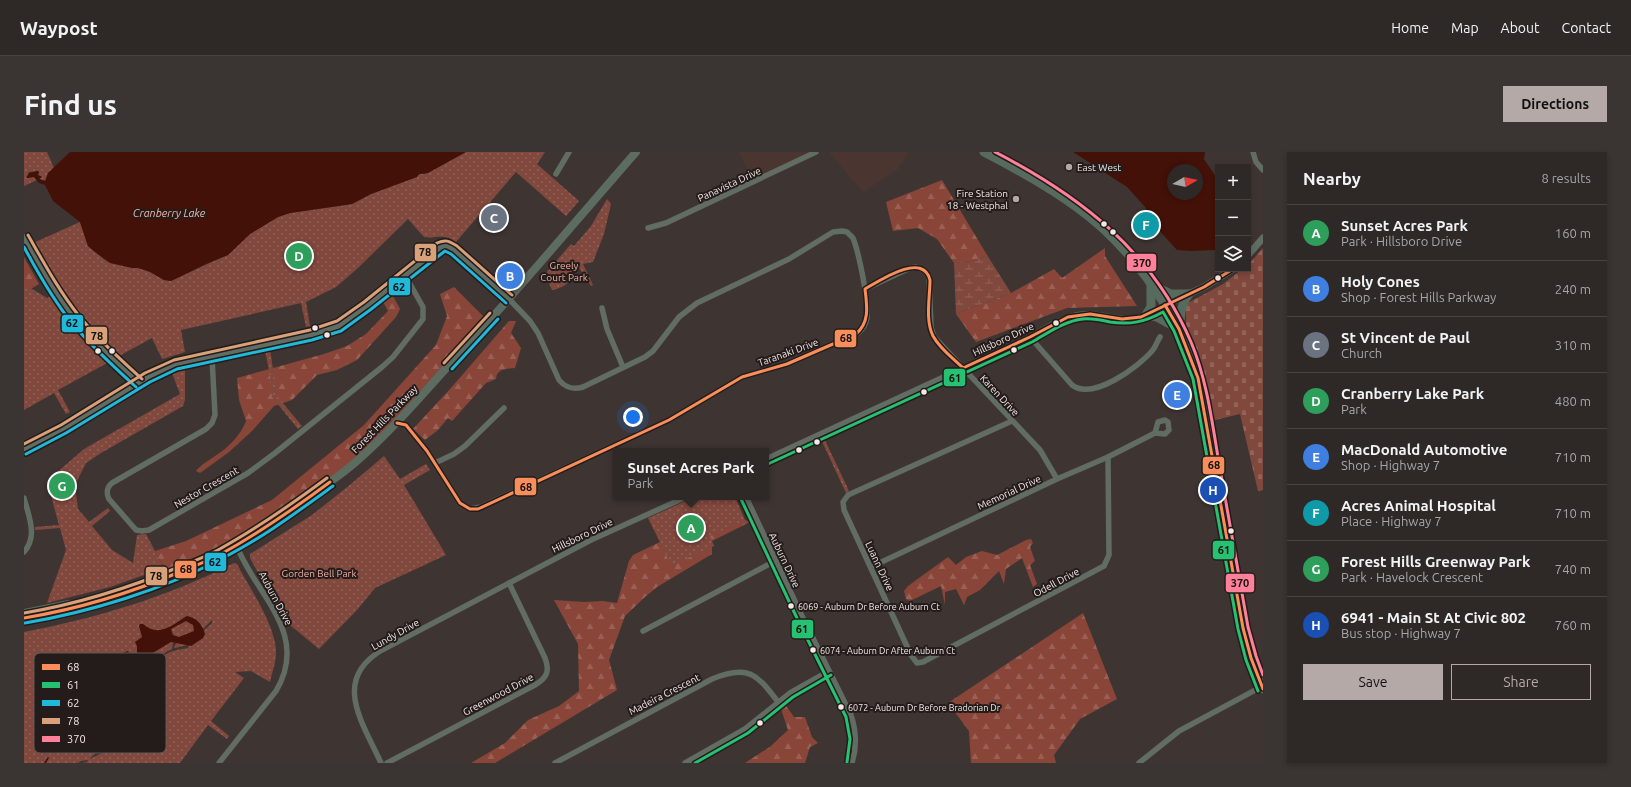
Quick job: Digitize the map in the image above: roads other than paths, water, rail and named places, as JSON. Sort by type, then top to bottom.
[{"type":"main road","name":"Forest Hills Parkway","points":[[24,618],[68,611],[106,600],[198,564],[226,551],[262,530],[330,482],[356,462],[397,423],[508,299],[636,152]]},
{"type":"main road","points":[[984,152],[1034,178],[1080,208],[1117,243],[1151,284],[1179,329],[1196,372],[1202,395],[1243,628],[1251,658],[1262,687]]},
{"type":"main road","points":[[1151,284],[1171,294],[1189,294]]},
{"type":"main road","points":[[1151,284],[1151,307],[1146,315],[1157,317],[1179,329]]},
{"type":"main road","points":[[1179,329],[1180,310],[1183,302],[1189,294]]},
{"type":"main road","name":"Forest Hills Parkway","points":[[24,613],[69,604],[78,607]]},
{"type":"street","points":[[556,174],[569,152]]},
{"type":"street","name":"Panavista Drive","points":[[648,228],[666,223],[816,152]]},
{"type":"street","points":[[1253,152],[1256,162],[1263,170]]},
{"type":"street","name":"Taranaki Drive","points":[[397,423],[406,425],[435,463],[460,503],[470,509],[481,507],[669,420],[742,377],[787,364],[856,334],[862,329],[867,318],[865,288],[853,238],[847,232],[842,231],[834,232],[798,254],[692,306],[679,317],[653,351],[640,360],[579,388],[564,385],[558,376],[534,326],[508,299]]},
{"type":"street","points":[[24,237],[53,287],[76,320],[115,362],[139,383]]},
{"type":"street","points":[[1251,252],[1263,238]]},
{"type":"street","points":[[24,449],[74,423],[139,383],[176,364],[311,335],[339,326],[436,249],[446,245],[454,250],[508,299]]},
{"type":"street","name":"Karen Drive","points":[[865,288],[910,268],[918,267],[926,272],[930,280],[930,321],[932,334],[1040,450],[1057,479]]},
{"type":"street","points":[[1165,305],[1204,287],[1228,272]]},
{"type":"street","name":"Nestor Crescent","points":[[212,357],[214,415],[211,425],[112,483],[108,489],[108,498],[136,530],[148,530],[248,473],[275,454],[387,362],[424,319],[422,307],[405,275]]},
{"type":"street","name":"Hillsboro Drive","points":[[769,458],[1030,337],[1065,318],[1079,314],[1097,314],[1128,319],[1146,315],[1165,305]]},
{"type":"street","points":[[602,308],[607,329],[623,368]]},
{"type":"street","points":[[1030,337],[1072,384],[1077,388],[1085,390],[1111,382],[1129,370],[1154,349],[1160,337]]},
{"type":"street","points":[[435,463],[454,454],[465,446],[504,408]]},
{"type":"street","name":"Luann Drive","points":[[917,663],[911,655],[844,510],[843,502],[846,497],[1012,421]]},
{"type":"street","name":"Memorial Drive","points":[[871,567],[1057,479],[1108,457],[1155,433]]},
{"type":"street","name":"Odell Drive","points":[[917,663],[923,662],[1104,566],[1109,555],[1108,457]]},
{"type":"street","points":[[24,498],[32,535],[30,544],[24,552]]},
{"type":"street","name":"Hillsboro Drive","points":[[509,583],[591,540],[679,500]]},
{"type":"street","name":"Auburn Drive","points":[[747,500],[775,561],[851,715],[856,745],[852,763]]},
{"type":"street","name":"Auburn Drive","points":[[220,763],[276,691],[282,679],[287,660],[286,640],[279,621],[266,595],[240,555],[236,544]]},
{"type":"street","points":[[643,631],[775,561]]},
{"type":"street","name":"Lundy Drive","points":[[381,763],[354,703],[354,688],[361,667],[370,658],[382,650],[509,583]]},
{"type":"street","name":"Greenwood Drive","points":[[387,763],[535,685],[545,678],[548,670],[545,658],[509,583]]},
{"type":"street","points":[[686,763],[745,729],[778,702],[806,683],[830,670]]},
{"type":"street","name":"Madeira Crescent","points":[[554,763],[706,682],[728,673],[742,672],[754,676],[763,683],[778,702]]},
{"type":"street","points":[[1139,763],[1179,731],[1262,687]]},
{"type":"water","name":"Cranberry Lake","points":[[70,152],[466,152],[428,173],[419,174],[417,177],[371,194],[352,204],[290,213],[278,217],[250,234],[228,255],[171,281],[164,280],[150,272],[138,268],[110,263],[88,246],[80,222],[53,201],[45,185],[39,183],[34,177],[26,178],[29,173],[38,171],[38,175],[42,177],[39,179],[45,181],[48,173]]},
{"type":"water","points":[[1073,152],[1205,152],[1204,159],[1215,176],[1215,250],[1177,250],[1156,227],[1145,207],[1127,187]]},
{"type":"water","points":[[187,616],[201,624],[205,634],[203,638],[191,646],[171,642],[153,653],[137,653],[137,646],[135,642],[142,637],[139,626],[140,624],[155,630],[165,629]],"holes":[[[186,621],[193,625],[194,631],[179,637],[173,635],[171,629]]]},
{"type":"waterway","points":[[45,763],[48,758]]},
{"type":"place","name":"East West","points":[[1069,167]]},
{"type":"place","name":"Fire Station 18 - Westphal","points":[[1016,199]]},
{"type":"place","name":"St Vincent de Paul","points":[[494,218]]},
{"type":"place","name":"Acres Animal Hospital","points":[[1146,225]]},
{"type":"place","name":"Cranberry Lake Park","points":[[299,256]]},
{"type":"place","name":"Holy Cones","points":[[510,276]]},
{"type":"place","name":"MacDonald Automotive","points":[[1177,395]]},
{"type":"place","name":"Forest Hills Greenway Park","points":[[62,486]]},
{"type":"place","name":"6941 - Main St At Civic 802","points":[[1213,490]]},
{"type":"place","name":"Sunset Acres Park","points":[[691,528]]},
{"type":"place","name":"6069 - Auburn Dr Before Auburn Ct","points":[[791,606]]},
{"type":"place","name":"6074 - Auburn Dr After Auburn Ct","points":[[813,650]]},
{"type":"place","name":"6072 - Auburn Dr Before Bradorian Dr","points":[[841,707]]},
{"type":"park label","name":"Greely Court Park","points":[[564,270]]},
{"type":"park label","name":"Gorden Bell Park","points":[[319,573]]}]
